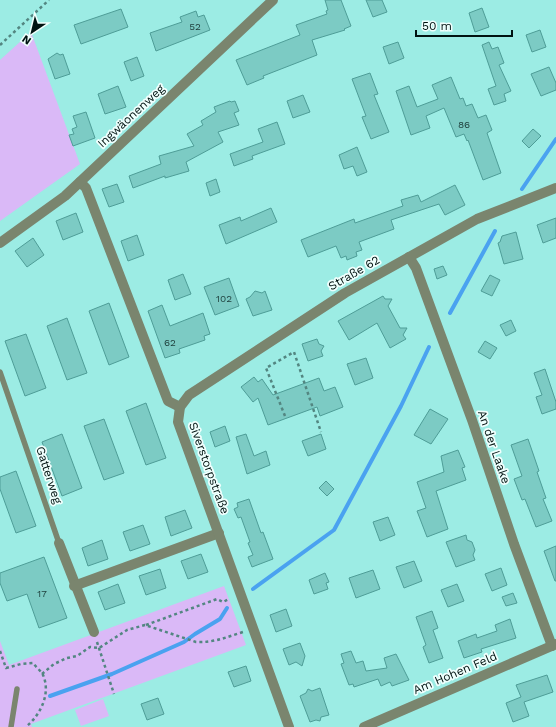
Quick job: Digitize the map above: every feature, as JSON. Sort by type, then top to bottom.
[{"type":"street","name":"Ingwäonenweg","points":[[0,243],[65,196],[273,0]]},
{"type":"street","points":[[80,182],[86,188],[168,401],[180,407]]},
{"type":"street","name":"Straße 62","points":[[180,407],[189,395],[345,293],[477,219],[556,188]]},
{"type":"street","name":"An der Laake","points":[[409,257],[416,268],[472,420],[514,544],[554,645]]},
{"type":"street","name":"Siverstorpstraße","points":[[180,407],[178,422],[289,727]]},
{"type":"street","points":[[74,586],[219,533]]},
{"type":"street","name":"Gatterweg","points":[[59,543],[74,586],[94,632]]},
{"type":"street","name":"Am Hohen Feld","points":[[364,727],[554,645]]},
{"type":"lane","name":"Gatterweg","points":[[0,372],[59,543]]},
{"type":"lane","points":[[11,727],[17,689]]},
{"type":"path","points":[[0,45],[49,0]]},
{"type":"path","points":[[285,416],[266,368],[294,352],[321,432]]},
{"type":"path","points":[[42,674],[54,664],[66,658],[77,656],[90,647],[99,648],[127,630],[217,599],[223,602],[229,600]]},
{"type":"path","points":[[145,625],[196,642],[219,641],[243,632]]},
{"type":"path","points":[[99,648],[114,694]]},
{"type":"path","points":[[0,651],[6,668],[21,664],[33,664],[42,674],[46,690],[44,701],[36,717],[27,726]]},
{"type":"shaded area","points":[[31,32],[80,164],[0,221],[0,60]]},
{"type":"shaded area","points":[[224,586],[246,645],[31,724],[32,727],[0,727],[0,641],[9,665]]},
{"type":"shaded area","points":[[103,699],[109,716],[81,726],[75,710]]},
{"type":"building","points":[[325,0],[341,0],[351,26],[344,29],[345,30],[312,40],[317,55],[263,76],[264,78],[247,85],[236,60],[300,35],[296,25],[327,14],[326,11],[328,10]]},
{"type":"building","points":[[366,0],[382,0],[387,12],[373,17]]},
{"type":"building","points":[[482,8],[489,27],[475,32],[469,13]]},
{"type":"building","points":[[121,9],[128,27],[81,44],[74,25]]},
{"type":"building","points":[[196,11],[198,17],[204,15],[210,30],[156,51],[150,33],[182,22],[180,17]]},
{"type":"building","points":[[540,30],[546,47],[532,52],[526,35]]},
{"type":"building","points":[[398,42],[404,58],[389,64],[383,47]]},
{"type":"building","points":[[489,42],[492,49],[498,47],[504,63],[499,65],[511,91],[504,94],[506,101],[494,105],[488,89],[496,86],[482,45]]},
{"type":"building","points":[[57,53],[60,55],[63,54],[70,74],[55,79],[48,59]]},
{"type":"building","points":[[137,57],[144,76],[131,81],[124,62]]},
{"type":"building","points":[[549,67],[556,83],[556,90],[541,96],[531,74]]},
{"type":"building","points":[[370,73],[378,94],[374,95],[389,132],[371,139],[362,117],[366,116],[352,79]]},
{"type":"building","points":[[451,77],[460,99],[463,98],[466,106],[472,104],[478,118],[486,115],[492,130],[487,133],[501,173],[483,180],[468,140],[467,141],[464,134],[456,137],[444,108],[426,116],[430,128],[411,135],[396,91],[409,86],[417,107],[438,99],[432,85]]},
{"type":"building","points":[[118,86],[126,107],[105,114],[98,94]]},
{"type":"building","points":[[303,95],[310,112],[293,118],[287,101]]},
{"type":"building","points":[[230,101],[235,101],[239,111],[234,113],[239,125],[218,132],[223,142],[186,162],[189,171],[165,178],[165,176],[133,188],[129,176],[161,164],[159,156],[194,146],[187,134],[203,125],[201,121],[216,112],[214,107]]},
{"type":"building","points":[[86,112],[95,138],[73,146],[69,135],[74,134],[72,129],[77,127],[73,116]]},
{"type":"building","points":[[277,122],[285,144],[252,156],[253,159],[234,166],[230,154],[263,142],[258,129]]},
{"type":"building","points":[[533,129],[541,136],[529,148],[522,141]]},
{"type":"building","points":[[357,147],[367,172],[357,176],[353,166],[344,169],[339,155]]},
{"type":"building","points":[[216,179],[220,192],[210,196],[206,183]]},
{"type":"building","points":[[117,184],[124,202],[109,207],[102,189]]},
{"type":"building","points":[[455,185],[465,205],[445,215],[439,204],[391,220],[394,229],[359,242],[362,250],[356,252],[357,256],[347,260],[346,256],[341,258],[336,246],[308,257],[301,240],[354,219],[355,223],[403,206],[401,200],[418,195],[421,202]]},
{"type":"building","points":[[271,208],[277,222],[226,244],[219,225],[240,217],[241,221]]},
{"type":"building","points":[[76,213],[83,232],[63,240],[56,221]]},
{"type":"building","points":[[556,218],[556,238],[543,243],[537,225]]},
{"type":"building","points":[[516,232],[523,259],[504,264],[498,243],[500,242],[502,236]]},
{"type":"building","points":[[137,235],[144,255],[128,261],[121,241]]},
{"type":"building","points":[[33,238],[44,255],[27,267],[15,251]]},
{"type":"building","points":[[443,266],[447,275],[437,279],[434,269]]},
{"type":"building","points":[[183,274],[191,294],[175,300],[168,280]]},
{"type":"building","points":[[490,275],[500,280],[492,296],[481,291]]},
{"type":"building","points":[[229,278],[239,306],[215,315],[204,287]]},
{"type":"building","points":[[255,291],[262,293],[265,291],[272,310],[253,316],[246,299]]},
{"type":"building","points":[[383,296],[385,299],[392,299],[388,306],[400,328],[407,328],[403,335],[406,339],[390,348],[377,323],[349,340],[338,321]]},
{"type":"building","points":[[109,303],[129,357],[109,365],[89,311]]},
{"type":"building","points":[[162,305],[170,326],[203,313],[210,334],[204,336],[205,340],[179,349],[180,353],[165,358],[148,311]]},
{"type":"building","points":[[67,318],[87,373],[67,380],[47,326]]},
{"type":"building","points":[[511,320],[516,331],[506,336],[500,325]]},
{"type":"building","points":[[26,334],[46,388],[25,396],[5,341]]},
{"type":"building","points":[[317,339],[319,344],[324,346],[321,351],[323,356],[308,361],[302,344]]},
{"type":"building","points":[[485,341],[497,348],[490,359],[478,352]]},
{"type":"building","points":[[366,358],[373,378],[355,385],[347,364]]},
{"type":"building","points":[[545,369],[556,402],[556,409],[542,414],[536,397],[542,395],[534,373]]},
{"type":"building","points":[[254,377],[258,382],[262,379],[273,395],[319,378],[324,391],[335,387],[343,407],[320,416],[317,407],[268,425],[258,398],[253,402],[241,387]]},
{"type":"building","points":[[146,403],[166,458],[146,465],[126,411]]},
{"type":"building","points":[[430,409],[448,419],[431,444],[414,435]]},
{"type":"building","points":[[104,419],[124,473],[104,480],[84,426]]},
{"type":"building","points":[[225,426],[230,441],[215,447],[210,432]]},
{"type":"building","points":[[62,434],[82,488],[62,496],[42,442]]},
{"type":"building","points":[[246,434],[254,456],[266,451],[270,465],[247,474],[236,437]]},
{"type":"building","points":[[321,434],[326,449],[308,456],[302,441]]},
{"type":"building","points":[[528,439],[546,498],[543,499],[552,521],[536,527],[525,499],[522,500],[514,479],[522,476],[511,445]]},
{"type":"building","points":[[458,450],[465,467],[462,468],[466,480],[436,491],[448,529],[427,537],[417,511],[426,508],[417,482],[444,472],[441,456]]},
{"type":"building","points":[[16,471],[36,526],[16,533],[0,489],[0,477]]},
{"type":"building","points":[[326,481],[334,489],[327,496],[319,488]]},
{"type":"building","points":[[249,499],[261,533],[263,532],[273,559],[252,567],[248,557],[253,555],[248,543],[250,542],[241,517],[238,518],[234,509],[238,507],[237,503]]},
{"type":"building","points":[[185,510],[192,528],[171,536],[165,517]]},
{"type":"building","points":[[388,517],[395,535],[380,541],[373,522]]},
{"type":"building","points":[[143,525],[150,544],[130,551],[123,532]]},
{"type":"building","points":[[466,535],[467,540],[472,542],[475,550],[473,555],[475,560],[456,567],[446,542]]},
{"type":"building","points":[[102,540],[108,559],[88,566],[82,548]]},
{"type":"building","points":[[556,546],[556,581],[555,581],[544,551]]},
{"type":"building","points":[[201,554],[208,572],[188,579],[181,561]]},
{"type":"building","points":[[44,557],[67,618],[39,628],[27,594],[7,601],[0,583],[0,573]]},
{"type":"building","points":[[414,561],[422,581],[404,588],[396,567]]},
{"type":"building","points":[[501,568],[507,585],[492,591],[485,574]]},
{"type":"building","points":[[160,569],[166,588],[146,595],[139,576]]},
{"type":"building","points":[[373,570],[380,589],[356,598],[349,578]]},
{"type":"building","points":[[325,573],[329,582],[326,583],[328,589],[314,594],[309,580]]},
{"type":"building","points":[[118,584],[125,603],[105,610],[98,592]]},
{"type":"building","points":[[457,584],[464,601],[448,607],[441,590]]},
{"type":"building","points":[[513,593],[517,603],[506,606],[502,597]]},
{"type":"building","points":[[286,609],[292,626],[276,632],[270,615]]},
{"type":"building","points":[[432,611],[438,628],[433,630],[443,658],[429,663],[423,647],[426,645],[416,617]]},
{"type":"building","points":[[510,619],[516,638],[481,649],[482,652],[464,658],[458,641],[476,634],[477,638],[497,631],[495,625]]},
{"type":"building","points":[[300,643],[305,656],[302,666],[296,662],[289,665],[283,649]]},
{"type":"building","points":[[351,651],[356,663],[363,661],[366,671],[387,668],[384,658],[396,654],[409,680],[392,686],[390,682],[381,686],[378,679],[354,687],[353,684],[349,685],[341,664],[344,663],[341,654]]},
{"type":"building","points":[[246,666],[251,681],[234,687],[228,672]]},
{"type":"building","points":[[547,675],[553,692],[524,702],[529,716],[513,722],[506,703],[521,697],[516,685]]},
{"type":"building","points":[[320,688],[329,715],[321,717],[320,721],[316,720],[310,722],[300,696],[306,693],[308,689],[312,691]]},
{"type":"building","points":[[158,698],[164,714],[147,720],[141,704]]},
{"type":"waterway","points":[[522,189],[556,139]]},
{"type":"waterway","points":[[450,313],[495,231]]},
{"type":"waterway","points":[[253,589],[334,530],[401,406],[429,347]]},
{"type":"waterway","points":[[50,696],[112,674],[184,642],[220,619],[227,608]]}]
